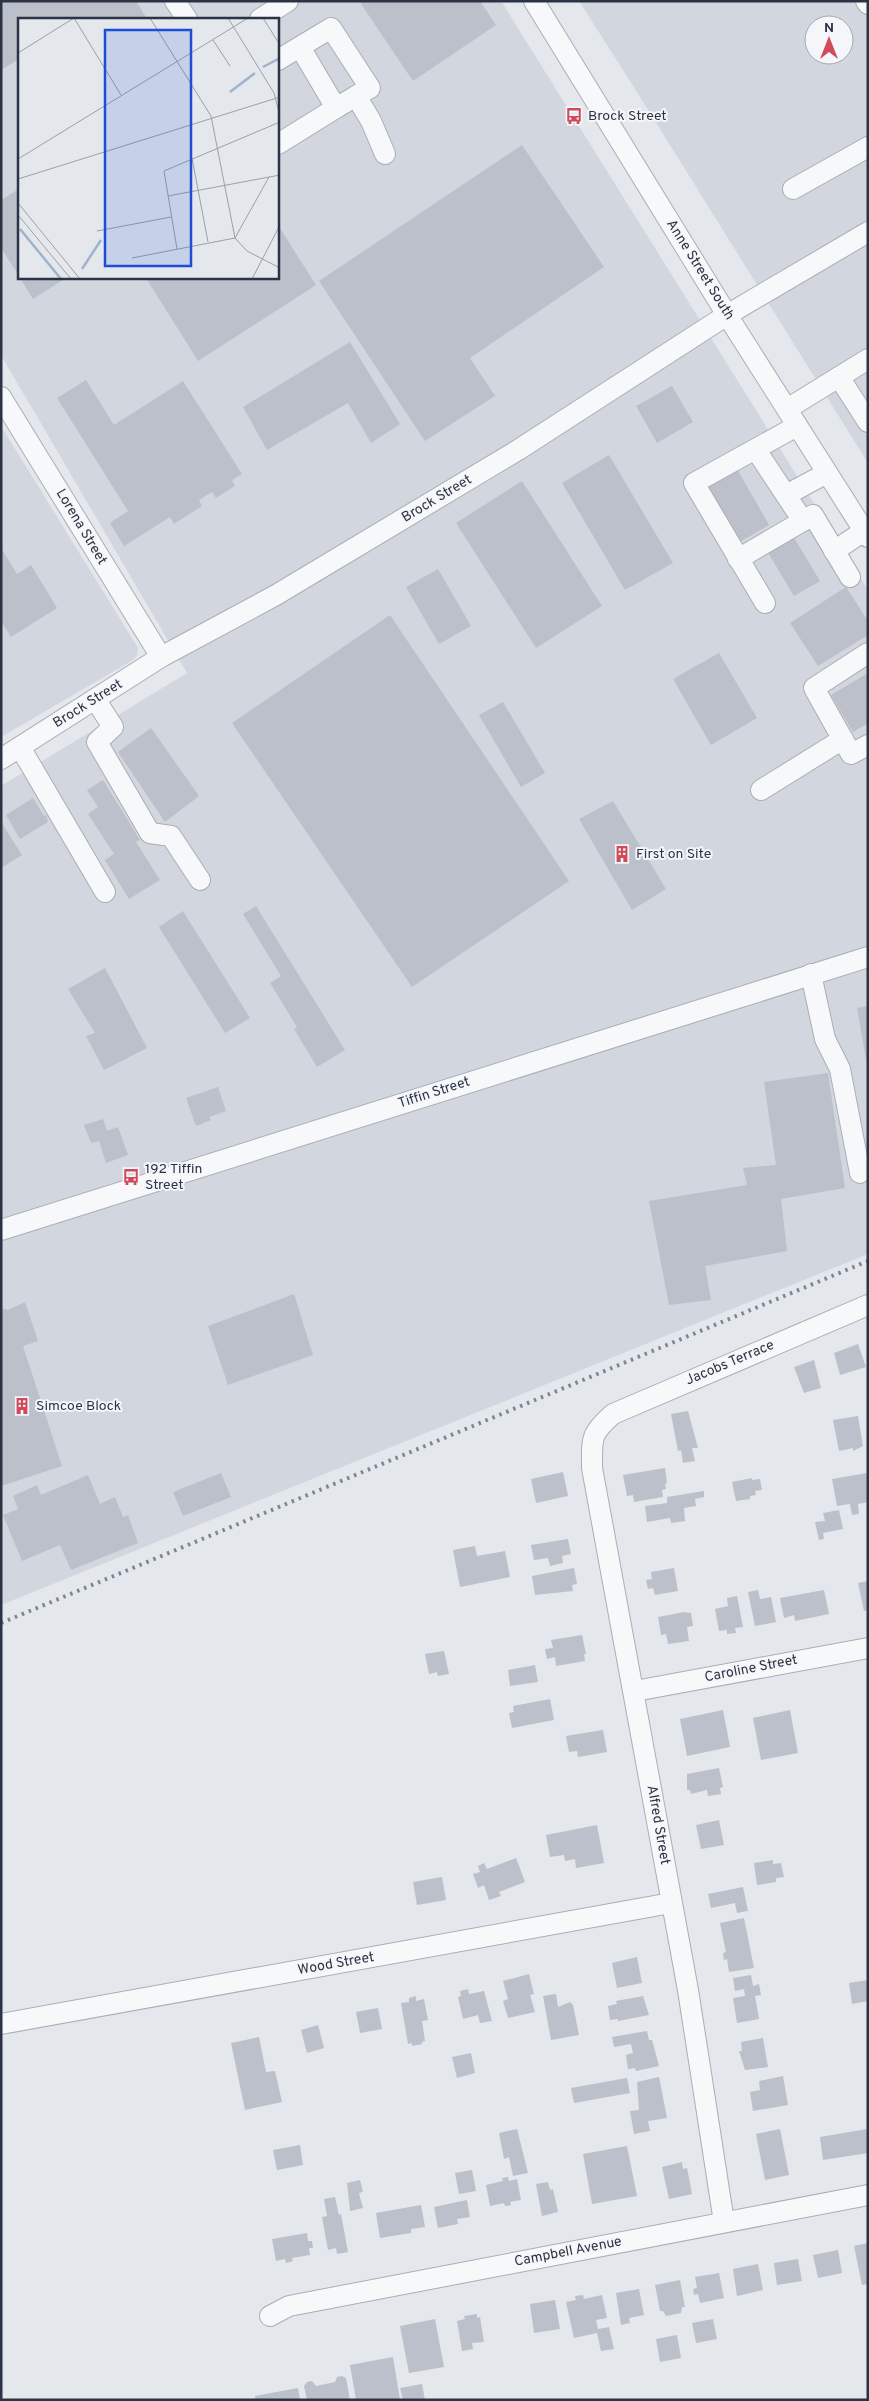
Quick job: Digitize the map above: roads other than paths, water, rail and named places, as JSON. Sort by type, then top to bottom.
[{"type":"street","points":[[175,1],[186,18]]},
{"type":"street","points":[[262,18],[288,1]]},
{"type":"street","name":"Anne Street South","points":[[534,1],[866,534]]},
{"type":"street","points":[[279,59],[331,28],[370,88],[279,143]]},
{"type":"street","points":[[300,47],[336,108]]},
{"type":"street","points":[[356,96],[371,121],[385,154]]},
{"type":"street","points":[[793,189],[868,146]]},
{"type":"street","name":"Brock Street","points":[[1,759],[161,657],[276,595],[518,450],[728,315],[868,232]]},
{"type":"street","points":[[765,603],[694,483],[756,450],[839,377],[868,359]]},
{"type":"street","points":[[839,377],[868,422]]},
{"type":"street","name":"Lorena Street","points":[[1,397],[161,657]]},
{"type":"street","points":[[756,450],[803,521]]},
{"type":"street","points":[[786,495],[827,473]]},
{"type":"street","points":[[738,559],[813,515],[850,577]]},
{"type":"street","points":[[834,551],[866,534]]},
{"type":"street","points":[[868,653],[814,688],[851,754],[868,745]]},
{"type":"street","points":[[95,700],[113,727],[97,742],[150,833],[171,836],[200,880]]},
{"type":"street","points":[[761,790],[842,739]]},
{"type":"street","points":[[20,747],[105,892]]},
{"type":"street","name":"Tiffin Street","points":[[1,1230],[868,957]]},
{"type":"street","points":[[811,974],[824,1039],[840,1069],[860,1173]]},
{"type":"street","name":"Jacobs Terrace","points":[[595,1429],[613,1414],[641,1401],[868,1305]]},
{"type":"street","name":"Alfred Street","points":[[595,1429],[592,1448],[592,1468],[635,1691],[671,1903],[688,1990],[724,2222]]},
{"type":"street","name":"Caroline Street","points":[[635,1691],[868,1648]]},
{"type":"street","name":"Wood Street","points":[[1,2024],[671,1903]]},
{"type":"street","name":"Campbell Avenue","points":[[270,2316],[289,2306],[868,2195]]},
{"type":"railway","points":[[1,1623],[868,1261]]},
{"type":"place","name":"Brock Street","points":[[574,116]]},
{"type":"place","name":"First on Site","points":[[622,854]]},
{"type":"place","name":"192 Tiffin Street","points":[[131,1177]]},
{"type":"place","name":"Simcoe Block","points":[[22,1406]]}]
